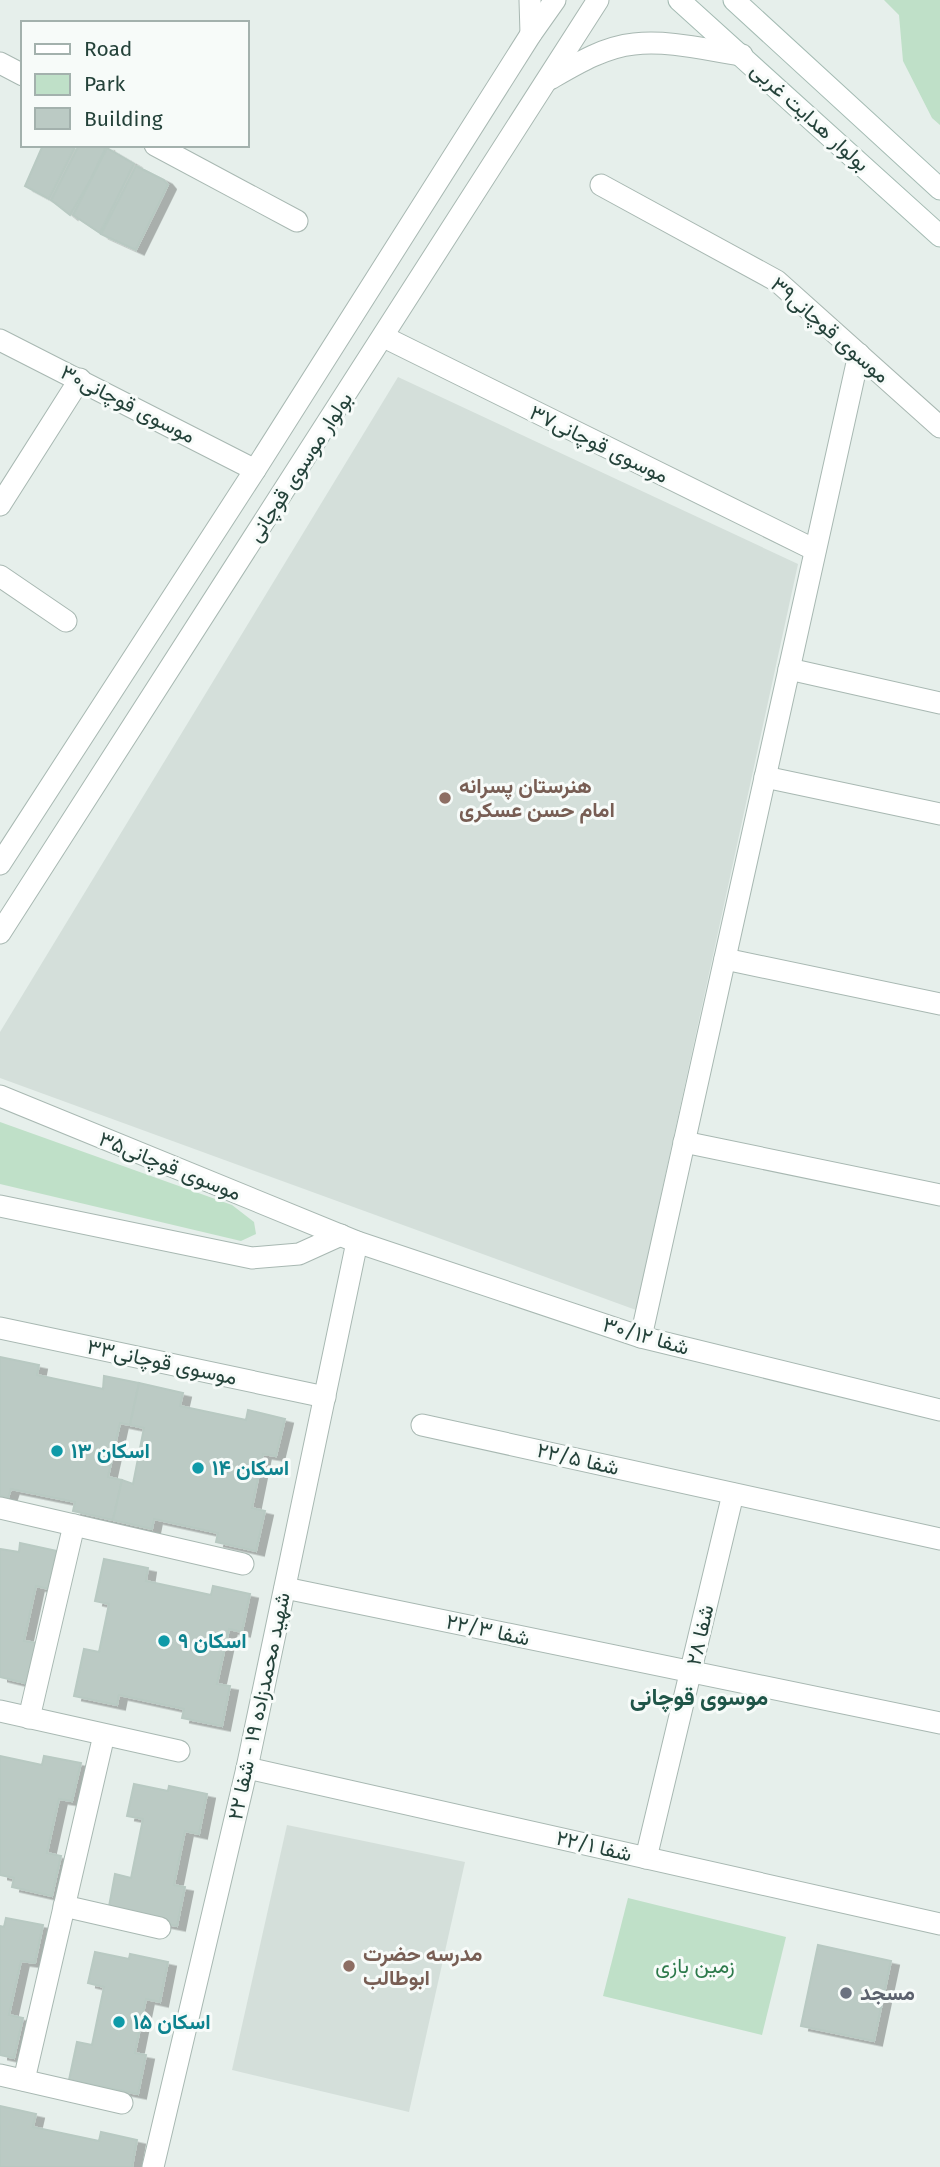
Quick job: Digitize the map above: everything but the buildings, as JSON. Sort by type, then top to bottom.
[{"type":"street","points":[[530,0],[531,34]]},
{"type":"street","name":"بولوار موسوی قوچانی","points":[[0,864],[555,0]]},
{"type":"street","name":"بولوار موسوی قوچانی","points":[[0,933],[598,0]]},
{"type":"street","name":"بولوار هدایت غربی","points":[[679,0],[940,236]]},
{"type":"street","name":"بولوار هدایت غربی","points":[[734,0],[940,189]]},
{"type":"street","points":[[548,80],[593,55],[634,44],[676,45],[742,55]]},
{"type":"street","points":[[0,63],[21,74]]},
{"type":"street","points":[[159,147],[297,220]]},
{"type":"street","name":"موسوی قوچانی۳۹","points":[[601,185],[777,281],[940,427]]},
{"type":"street","name":"موسوی قوچانی۳۷","points":[[384,337],[815,550]]},
{"type":"street","name":"موسوی قوچانی۳۰","points":[[0,340],[255,470]]},
{"type":"street","points":[[641,1337],[859,354]]},
{"type":"street","points":[[0,505],[80,379]]},
{"type":"street","points":[[0,576],[66,621]]},
{"type":"street","points":[[789,669],[940,703]]},
{"type":"street","points":[[765,776],[940,814]]},
{"type":"street","points":[[725,959],[940,1004]]},
{"type":"street","name":"موسوی قوچانی۳۵","points":[[0,1096],[349,1239]]},
{"type":"street","points":[[684,1142],[940,1195]]},
{"type":"street","points":[[0,1206],[252,1258],[299,1254],[349,1239]]},
{"type":"street","name":"شفا ۳۰/۱۲","points":[[349,1239],[641,1337],[940,1410]]},
{"type":"street","name":"شهید محمدزاده ۱۹ - شفا ۲۲","points":[[153,2167],[247,1768],[325,1397],[349,1239]]},
{"type":"street","name":"موسوی قوچانی۳۳","points":[[0,1328],[325,1397]]},
{"type":"street","name":"شفا ۲۲/۵","points":[[422,1424],[940,1539]]},
{"type":"street","name":"شفا ۲۸","points":[[646,1857],[733,1493]]},
{"type":"street","points":[[0,1508],[243,1564]]},
{"type":"street","points":[[29,1717],[74,1525]]},
{"type":"street","name":"شفا ۲۲/۳","points":[[285,1588],[940,1723]]},
{"type":"street","points":[[0,1711],[179,1751]]},
{"type":"street","points":[[24,2080],[104,1735]]},
{"type":"street","name":"۲۲/۱ شفا","points":[[247,1768],[940,1924]]},
{"type":"street","points":[[64,1906],[160,1928]]},
{"type":"street","points":[[0,2075],[122,2103]]},
{"type":"shaded area","name":"هنرستان پسرانه امام حسن عسکری","points":[[398,377],[798,564],[636,1310],[0,1078],[0,1032]]},
{"type":"shaded area","name":"مدرسه حضرت ابوطالب","points":[[287,1825],[465,1862],[409,2112],[232,2070]]},
{"type":"green space","points":[[884,0],[940,0],[940,125],[932,118],[903,61],[899,15]]},
{"type":"green space","points":[[0,1122],[232,1205],[254,1222],[256,1234],[241,1241],[0,1184]]},
{"type":"green space","name":"زمین بازی","points":[[628,1898],[786,1937],[762,2035],[603,1996]]},
{"type":"place","name":"هنرستان پسرانه امام حسن عسکری","points":[[445,798]]},
{"type":"place","name":"اسکان ۱۳","points":[[57,1451]]},
{"type":"place","name":"اسکان ۱۴","points":[[198,1468]]},
{"type":"place","name":"اسکان ۹","points":[[164,1641]]},
{"type":"place","name":"مدرسه حضرت ابوطالب","points":[[349,1966]]},
{"type":"place","name":"مسجد","points":[[846,1993]]},
{"type":"place","name":"اسکان ۱۵","points":[[119,2022]]},
{"type":"district","name":"موسوی قوچانی","points":[[699,1697]]}]
